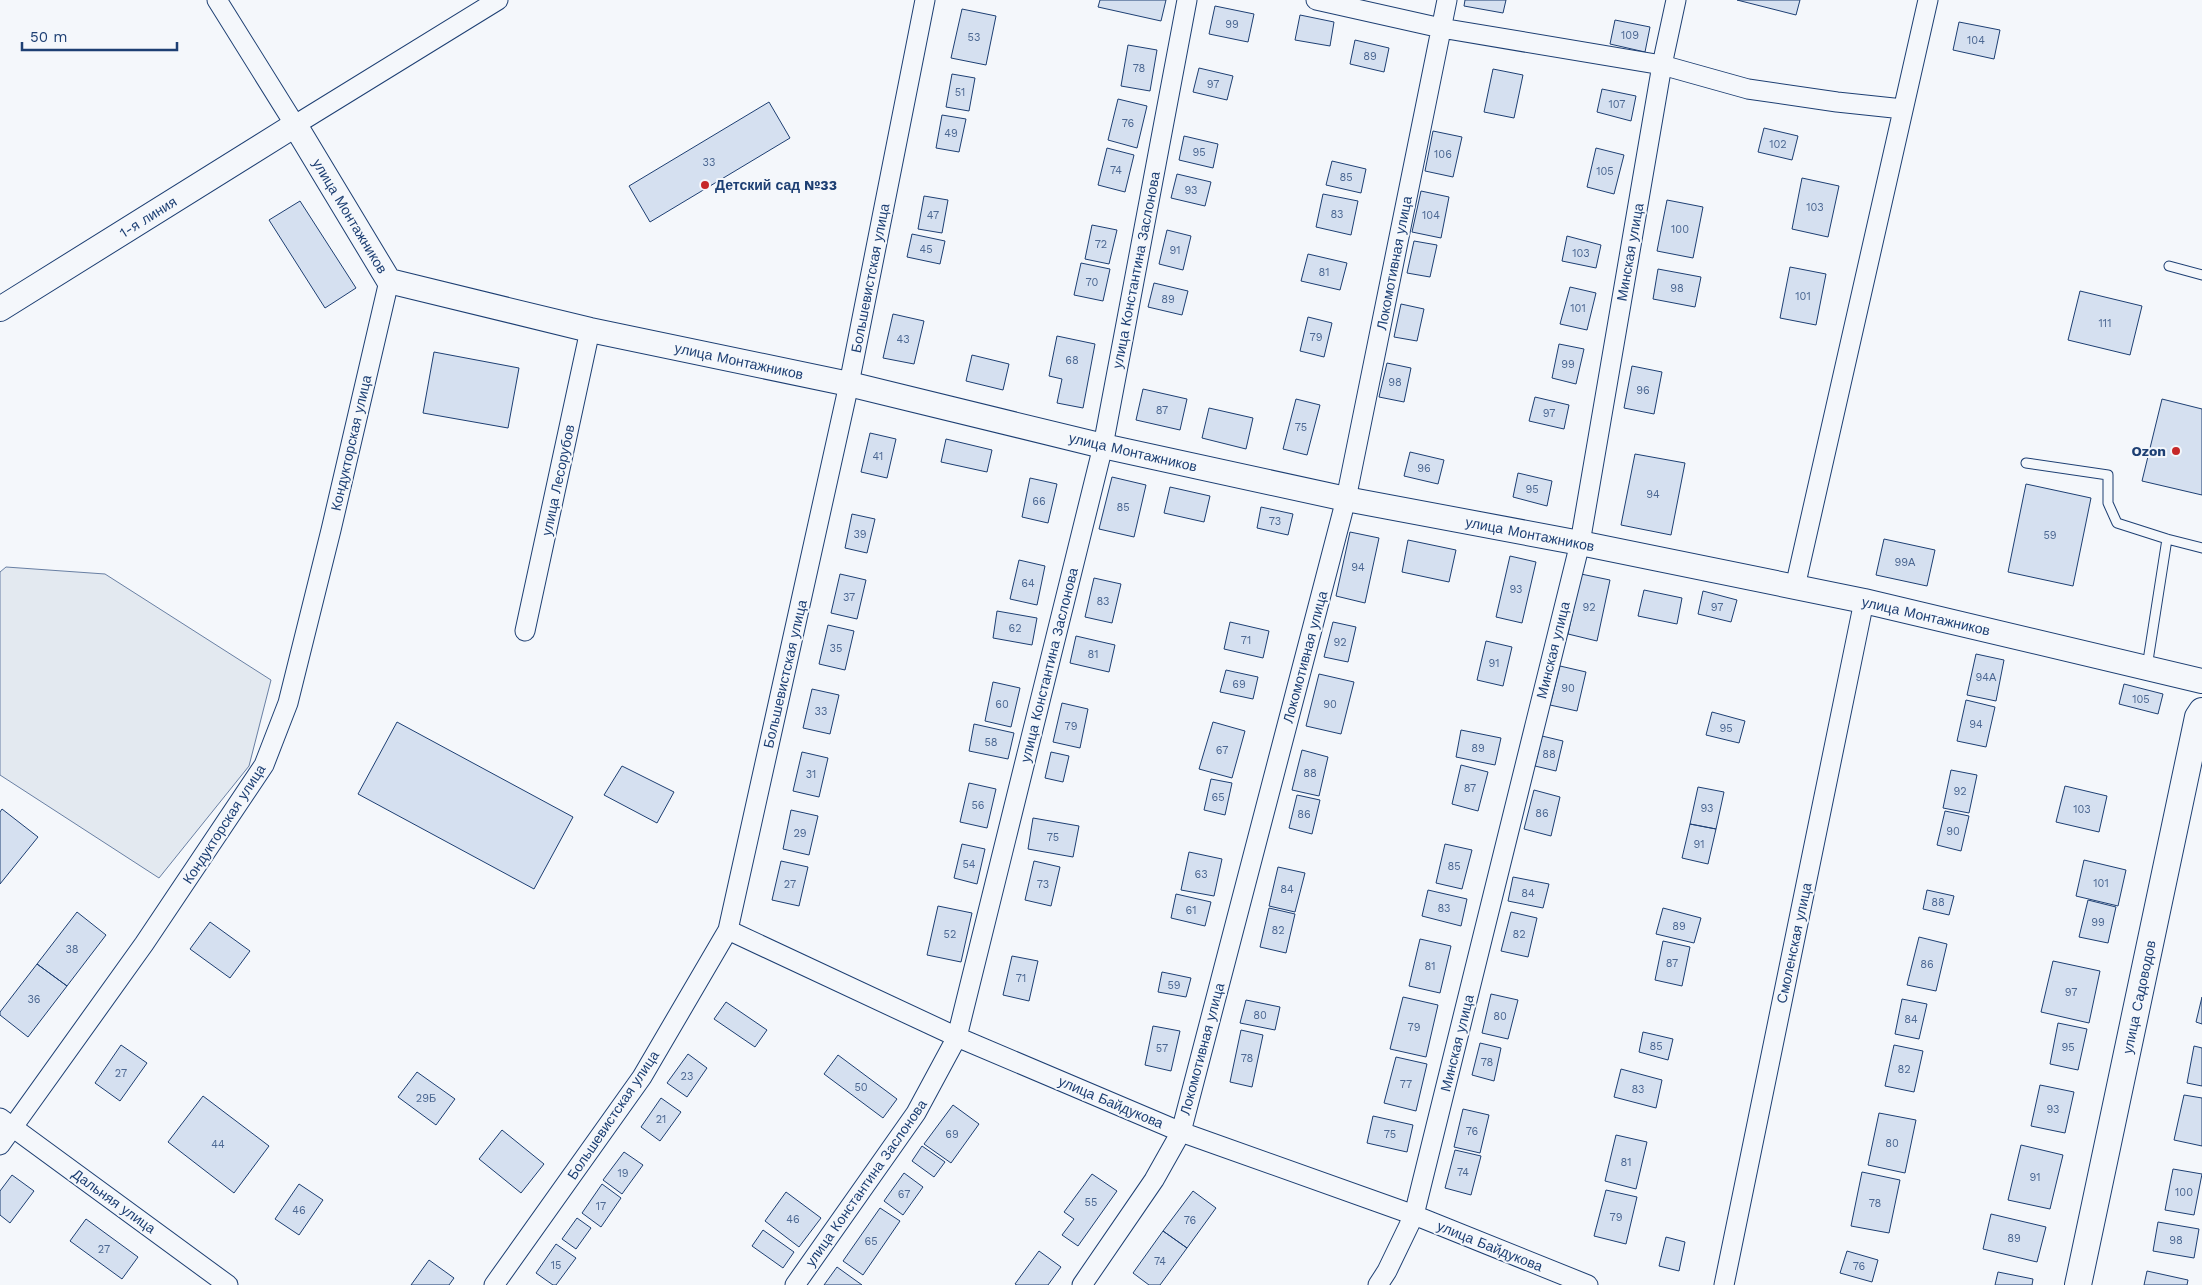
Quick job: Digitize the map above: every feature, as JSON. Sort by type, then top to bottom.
[{"type":"main road","name":"улица Садоводов","points":[[2078,1285],[2196,726],[2202,711]]},
{"type":"street","name":"улица Монтажников","points":[[217,0],[296,125],[389,282],[590,330],[849,384],[1103,446],[1346,499],[1580,543],[1864,601],[2202,681]]},
{"type":"street","points":[[296,125],[498,0]]},
{"type":"street","name":"Большевистская улица","points":[[494,1285],[642,1077],[728,930],[849,384],[925,0]]},
{"type":"street","name":"улица Константина Заслонова","points":[[795,1285],[916,1113],[957,1036],[1103,446],[1187,0]]},
{"type":"street","points":[[1316,0],[1441,28],[1662,65],[1748,90],[1904,109]]},
{"type":"street","name":"Локомотивная улица","points":[[1082,1285],[1154,1180],[1181,1132],[1346,499],[1447,0]]},
{"type":"street","name":"Минская улица","points":[[1378,1285],[1387,1272],[1414,1215],[1580,543],[1662,65],[1676,0]]},
{"type":"street","points":[[1795,587],[1928,0]]},
{"type":"street","name":"1-я линия","points":[[0,309],[296,125]]},
{"type":"street","name":"Кондукторская улица","points":[[0,1145],[6,1122],[144,944],[264,765],[288,703],[389,282]]},
{"type":"street","name":"улица Лесорубов","points":[[526,631],[590,330]]},
{"type":"street","name":"Смоленская улица","points":[[1724,1285],[1864,601]]},
{"type":"street","name":"улица Байдукова","points":[[728,930],[957,1036],[1181,1132],[1414,1215],[1588,1285]]},
{"type":"street","name":"Дальняя улица","points":[[6,1122],[228,1285]]},
{"type":"lane","points":[[2169,266],[2202,275]]},
{"type":"lane","points":[[2026,463],[2108,475],[2108,503],[2117,524],[2202,548]]},
{"type":"lane","points":[[2147,668],[2167,539]]},
{"type":"shaded area","points":[[6,567],[105,574],[271,680],[249,766],[159,878],[0,775],[0,572]]},
{"type":"building","points":[[1100,0],[1166,0],[1161,21],[1098,7]]},
{"type":"building","points":[[1465,0],[1506,0],[1503,13],[1464,6]]},
{"type":"building","points":[[1737,0],[1800,0],[1796,15]]},
{"type":"building","points":[[1215,6],[1254,14],[1248,42],[1209,34]]},
{"type":"building","points":[[962,9],[996,16],[986,65],[951,58]]},
{"type":"building","points":[[1300,15],[1334,22],[1330,46],[1295,40]]},
{"type":"building","points":[[1615,20],[1650,27],[1645,52],[1610,44]]},
{"type":"building","points":[[1959,22],[2000,30],[1994,59],[1953,50]]},
{"type":"building","points":[[1355,40],[1389,48],[1384,72],[1350,64]]},
{"type":"building","points":[[1128,45],[1157,50],[1150,91],[1121,86]]},
{"type":"building","points":[[1199,68],[1233,76],[1227,100],[1193,92]]},
{"type":"building","points":[[1493,69],[1523,75],[1514,118],[1484,112]]},
{"type":"building","points":[[952,74],[975,78],[969,111],[946,107]]},
{"type":"building","points":[[1602,89],[1636,96],[1631,121],[1597,112]]},
{"type":"building","points":[[1118,99],[1147,106],[1137,148],[1108,140]]},
{"type":"building","points":[[769,102],[790,138],[650,222],[629,186]]},
{"type":"building","points":[[942,115],[966,119],[959,152],[936,148]]},
{"type":"building","points":[[1764,128],[1798,136],[1792,160],[1758,152]]},
{"type":"building","points":[[1433,131],[1462,137],[1453,177],[1425,171]]},
{"type":"building","points":[[1184,136],[1218,144],[1213,168],[1179,160]]},
{"type":"building","points":[[1107,148],[1134,155],[1125,192],[1098,185]]},
{"type":"building","points":[[1596,148],[1624,155],[1614,194],[1587,187]]},
{"type":"building","points":[[1332,161],[1366,169],[1361,193],[1326,185]]},
{"type":"building","points":[[1177,174],[1211,182],[1205,206],[1171,198]]},
{"type":"building","points":[[1802,178],[1839,186],[1828,237],[1792,229]]},
{"type":"building","points":[[1421,191],[1449,197],[1441,238],[1412,232]]},
{"type":"building","points":[[1323,194],[1358,201],[1351,235],[1316,227]]},
{"type":"building","points":[[924,196],[948,200],[942,233],[918,229]]},
{"type":"building","points":[[1667,200],[1703,207],[1693,258],[1657,251]]},
{"type":"building","points":[[300,201],[356,288],[325,308],[269,220]]},
{"type":"building","points":[[1092,225],[1117,230],[1109,264],[1085,259]]},
{"type":"building","points":[[1167,230],[1191,236],[1183,270],[1159,264]]},
{"type":"building","points":[[912,234],[945,241],[940,264],[907,257]]},
{"type":"building","points":[[1567,236],[1601,245],[1596,268],[1562,261]]},
{"type":"building","points":[[1414,241],[1437,245],[1430,277],[1407,273]]},
{"type":"building","points":[[1308,254],[1347,263],[1340,290],[1301,281]]},
{"type":"building","points":[[1081,263],[1110,269],[1103,301],[1074,295]]},
{"type":"building","points":[[1790,267],[1826,274],[1816,325],[1780,318]]},
{"type":"building","points":[[1658,269],[1701,277],[1695,307],[1653,299]]},
{"type":"building","points":[[1154,283],[1188,291],[1182,315],[1148,307]]},
{"type":"building","points":[[1570,287],[1596,293],[1587,330],[1560,324]]},
{"type":"building","points":[[2080,291],[2142,306],[2130,355],[2068,340]]},
{"type":"building","points":[[1401,304],[1424,309],[1417,341],[1394,337]]},
{"type":"building","points":[[893,314],[924,321],[914,364],[883,358]]},
{"type":"building","points":[[1308,317],[1332,323],[1324,357],[1300,351]]},
{"type":"building","points":[[1057,336],[1095,344],[1083,408],[1057,403],[1062,379],[1049,376]]},
{"type":"building","points":[[1559,344],[1584,349],[1576,384],[1552,378]]},
{"type":"building","points":[[434,352],[519,368],[508,428],[423,413]]},
{"type":"building","points":[[972,355],[1009,364],[1003,390],[966,381]]},
{"type":"building","points":[[1387,363],[1411,368],[1404,402],[1379,397]]},
{"type":"building","points":[[1632,366],[1662,372],[1654,414],[1624,408]]},
{"type":"building","points":[[1143,389],[1187,399],[1180,430],[1136,420]]},
{"type":"building","points":[[1535,397],[1569,405],[1564,429],[1529,421]]},
{"type":"building","points":[[1296,399],[1320,405],[1307,455],[1283,449]]},
{"type":"building","points":[[2162,399],[2202,409],[2202,495],[2142,481]]},
{"type":"building","points":[[1209,408],[1253,418],[1246,449],[1202,438]]},
{"type":"building","points":[[870,433],[896,439],[887,478],[861,472]]},
{"type":"building","points":[[946,439],[992,450],[987,472],[941,462]]},
{"type":"building","points":[[1410,452],[1444,460],[1438,484],[1404,476]]},
{"type":"building","points":[[1635,454],[1685,463],[1671,535],[1621,525]]},
{"type":"building","points":[[1518,473],[1552,481],[1547,506],[1513,497]]},
{"type":"building","points":[[1112,477],[1146,485],[1134,537],[1099,529]]},
{"type":"building","points":[[1030,478],[1057,484],[1048,523],[1022,517]]},
{"type":"building","points":[[2026,484],[2091,498],[2073,586],[2008,572]]},
{"type":"building","points":[[1170,487],[1210,496],[1204,522],[1164,513]]},
{"type":"building","points":[[1261,507],[1293,514],[1288,535],[1257,528]]},
{"type":"building","points":[[852,514],[875,519],[867,553],[845,548]]},
{"type":"building","points":[[1350,532],[1379,538],[1365,603],[1336,596]]},
{"type":"building","points":[[1884,539],[1935,550],[1927,586],[1876,575]]},
{"type":"building","points":[[1408,540],[1456,550],[1449,582],[1402,572]]},
{"type":"building","points":[[1510,556],[1536,562],[1522,623],[1496,617]]},
{"type":"building","points":[[1019,560],[1045,566],[1037,605],[1010,599]]},
{"type":"building","points":[[840,574],[866,580],[857,619],[831,613]]},
{"type":"building","points":[[1581,574],[1610,580],[1597,641],[1568,634]]},
{"type":"building","points":[[1094,578],[1121,584],[1112,623],[1085,617]]},
{"type":"building","points":[[1644,590],[1682,598],[1677,624],[1638,616]]},
{"type":"building","points":[[1703,591],[1737,600],[1731,622],[1698,614]]},
{"type":"building","points":[[997,611],[1037,618],[1032,645],[993,638]]},
{"type":"building","points":[[1230,622],[1269,631],[1263,658],[1224,649]]},
{"type":"building","points":[[1333,622],[1356,627],[1348,662],[1324,657]]},
{"type":"building","points":[[828,625],[854,631],[845,670],[819,664]]},
{"type":"building","points":[[1076,636],[1115,645],[1109,672],[1070,663]]},
{"type":"building","points":[[1486,641],[1512,647],[1503,686],[1477,680]]},
{"type":"building","points":[[1976,654],[2004,660],[1996,701],[1967,695]]},
{"type":"building","points":[[1560,666],[1586,672],[1577,711],[1550,705]]},
{"type":"building","points":[[1226,670],[1258,677],[1253,699],[1220,692]]},
{"type":"building","points":[[1319,674],[1354,682],[1341,734],[1306,726]]},
{"type":"building","points":[[993,682],[1020,688],[1011,727],[985,721]]},
{"type":"building","points":[[2124,684],[2163,694],[2158,714],[2119,704]]},
{"type":"building","points":[[812,689],[839,695],[830,734],[803,728]]},
{"type":"building","points":[[1966,700],[1995,707],[1986,747],[1957,741]]},
{"type":"building","points":[[1062,703],[1088,709],[1080,748],[1053,742]]},
{"type":"building","points":[[1712,712],[1745,721],[1739,743],[1706,735]]},
{"type":"building","points":[[397,722],[573,817],[534,889],[358,794]]},
{"type":"building","points":[[1213,722],[1245,731],[1232,778],[1199,769]]},
{"type":"building","points":[[974,724],[1014,733],[1008,759],[969,751]]},
{"type":"building","points":[[1461,730],[1501,738],[1495,765],[1456,757]]},
{"type":"building","points":[[1542,736],[1563,741],[1556,771],[1535,766]]},
{"type":"building","points":[[1302,750],[1328,757],[1319,796],[1292,790]]},
{"type":"building","points":[[802,752],[828,758],[819,797],[793,791]]},
{"type":"building","points":[[1051,752],[1069,756],[1063,782],[1045,778]]},
{"type":"building","points":[[1461,765],[1488,772],[1478,811],[1452,804]]},
{"type":"building","points":[[622,766],[674,792],[657,823],[604,795]]},
{"type":"building","points":[[1951,770],[1977,775],[1969,813],[1943,808]]},
{"type":"building","points":[[1211,779],[1232,783],[1225,815],[1204,810]]},
{"type":"building","points":[[969,783],[996,789],[987,828],[960,822]]},
{"type":"building","points":[[2065,786],[2107,796],[2099,832],[2056,822]]},
{"type":"building","points":[[1698,787],[1724,792],[1716,829],[1690,824]]},
{"type":"building","points":[[1534,790],[1560,797],[1551,836],[1524,829]]},
{"type":"building","points":[[1297,795],[1320,800],[1312,834],[1289,828]]},
{"type":"building","points":[[2,809],[38,837],[0,884],[0,812]]},
{"type":"building","points":[[791,810],[818,816],[809,855],[783,849]]},
{"type":"building","points":[[1945,811],[1969,816],[1961,851],[1937,845]]},
{"type":"building","points":[[1033,818],[1079,826],[1073,857],[1028,849]]},
{"type":"building","points":[[1690,824],[1716,829],[1708,864],[1682,858]]},
{"type":"building","points":[[962,844],[985,849],[977,884],[954,878]]},
{"type":"building","points":[[1445,844],[1472,850],[1462,889],[1436,883]]},
{"type":"building","points":[[1189,852],[1222,859],[1214,896],[1181,890]]},
{"type":"building","points":[[2084,860],[2126,870],[2118,906],[2076,896]]},
{"type":"building","points":[[781,861],[808,867],[799,906],[772,900]]},
{"type":"building","points":[[1034,861],[1060,867],[1051,906],[1025,900]]},
{"type":"building","points":[[1278,867],[1305,873],[1295,912],[1269,906]]},
{"type":"building","points":[[1513,877],[1549,884],[1543,908],[1508,901]]},
{"type":"building","points":[[1428,890],[1467,899],[1461,926],[1422,916]]},
{"type":"building","points":[[1927,890],[1954,896],[1949,915],[1923,909]]},
{"type":"building","points":[[1176,894],[1211,902],[1205,926],[1171,918]]},
{"type":"building","points":[[2088,900],[2116,907],[2108,943],[2079,937]]},
{"type":"building","points":[[938,906],[972,913],[961,962],[927,955]]},
{"type":"building","points":[[1269,908],[1295,914],[1286,953],[1260,947]]},
{"type":"building","points":[[1663,908],[1701,918],[1694,943],[1656,934]]},
{"type":"building","points":[[77,912],[106,935],[67,986],[37,964]]},
{"type":"building","points":[[1511,912],[1537,918],[1528,957],[1501,951]]},
{"type":"building","points":[[210,922],[250,951],[230,978],[190,949]]},
{"type":"building","points":[[1919,937],[1947,944],[1936,991],[1907,985]]},
{"type":"building","points":[[1420,939],[1451,946],[1440,993],[1409,986]]},
{"type":"building","points":[[1663,941],[1690,947],[1682,986],[1655,980]]},
{"type":"building","points":[[1012,956],[1038,961],[1029,1001],[1003,995]]},
{"type":"building","points":[[2053,961],[2100,971],[2089,1023],[2041,1012]]},
{"type":"building","points":[[37,964],[67,986],[28,1037],[0,1015],[0,1012]]},
{"type":"building","points":[[1162,972],[1191,978],[1186,997],[1158,992]]},
{"type":"building","points":[[1491,994],[1518,1000],[1508,1039],[1482,1033]]},
{"type":"building","points":[[1403,997],[1438,1005],[1426,1057],[1390,1049]]},
{"type":"building","points":[[2202,997],[2202,1024],[2196,1022]]},
{"type":"building","points":[[1902,999],[1927,1004],[1919,1039],[1895,1034]]},
{"type":"building","points":[[1246,1000],[1280,1007],[1275,1030],[1240,1023]]},
{"type":"building","points":[[726,1002],[767,1030],[755,1047],[714,1019]]},
{"type":"building","points":[[2058,1023],[2087,1029],[2078,1070],[2050,1064]]},
{"type":"building","points":[[1153,1026],[1180,1031],[1171,1071],[1145,1065]]},
{"type":"building","points":[[1241,1030],[1263,1035],[1252,1087],[1230,1082]]},
{"type":"building","points":[[1643,1032],[1673,1039],[1668,1060],[1639,1052]]},
{"type":"building","points":[[1480,1043],[1501,1048],[1494,1081],[1472,1075]]},
{"type":"building","points":[[121,1045],[147,1063],[120,1101],[95,1083]]},
{"type":"building","points":[[1894,1045],[1923,1051],[1914,1092],[1885,1086]]},
{"type":"building","points":[[2194,1046],[2202,1048],[2202,1086],[2187,1083]]},
{"type":"building","points":[[688,1054],[707,1068],[687,1097],[667,1083]]},
{"type":"building","points":[[838,1055],[897,1099],[883,1118],[824,1074]]},
{"type":"building","points":[[1396,1057],[1427,1064],[1416,1111],[1384,1103]]},
{"type":"building","points":[[1621,1069],[1662,1080],[1656,1108],[1614,1097]]},
{"type":"building","points":[[417,1072],[455,1099],[436,1125],[398,1097]]},
{"type":"building","points":[[2040,1085],[2074,1092],[2065,1133],[2031,1126]]},
{"type":"building","points":[[2184,1095],[2202,1098],[2202,1146],[2174,1140]]},
{"type":"building","points":[[203,1096],[269,1146],[234,1193],[168,1142]]},
{"type":"building","points":[[661,1098],[681,1112],[660,1141],[641,1127]]},
{"type":"building","points":[[953,1105],[979,1124],[951,1163],[924,1144]]},
{"type":"building","points":[[1463,1109],[1489,1115],[1480,1153],[1454,1147]]},
{"type":"building","points":[[1879,1113],[1916,1120],[1905,1173],[1868,1165]]},
{"type":"building","points":[[1373,1116],[1413,1125],[1407,1152],[1367,1143]]},
{"type":"building","points":[[502,1130],[544,1164],[521,1193],[479,1159]]},
{"type":"building","points":[[1616,1135],[1647,1142],[1636,1189],[1605,1181]]},
{"type":"building","points":[[2021,1145],[2063,1155],[2050,1209],[2008,1200]]},
{"type":"building","points":[[922,1146],[945,1162],[934,1177],[912,1161]]},
{"type":"building","points":[[1455,1150],[1481,1156],[1471,1195],[1445,1188]]},
{"type":"building","points":[[624,1152],[643,1165],[622,1194],[603,1180]]},
{"type":"building","points":[[2173,1169],[2202,1174],[2194,1215],[2165,1210]]},
{"type":"building","points":[[1862,1172],[1900,1180],[1889,1233],[1851,1226]]},
{"type":"building","points":[[904,1173],[923,1187],[903,1215],[884,1201]]},
{"type":"building","points":[[1092,1174],[1117,1191],[1078,1246],[1062,1235],[1074,1219],[1064,1212]]},
{"type":"building","points":[[12,1175],[34,1191],[10,1223],[0,1215],[0,1191]]},
{"type":"building","points":[[299,1184],[323,1200],[299,1235],[275,1219]]},
{"type":"building","points":[[602,1184],[621,1198],[601,1227],[582,1213]]},
{"type":"building","points":[[1606,1190],[1637,1197],[1626,1244],[1594,1236]]},
{"type":"building","points":[[1193,1191],[1216,1208],[1187,1248],[1163,1231]]},
{"type":"building","points":[[786,1192],[821,1218],[799,1247],[765,1221]]},
{"type":"building","points":[[880,1208],[900,1221],[863,1275],[843,1261]]},
{"type":"building","points":[[1991,1214],[2046,1227],[2037,1262],[1983,1249]]},
{"type":"building","points":[[577,1218],[591,1228],[576,1249],[562,1239]]},
{"type":"building","points":[[86,1219],[138,1257],[122,1279],[70,1241]]},
{"type":"building","points":[[2158,1222],[2199,1229],[2194,1258],[2153,1251]]},
{"type":"building","points":[[763,1230],[794,1252],[783,1268],[752,1246]]},
{"type":"building","points":[[1163,1231],[1187,1248],[1160,1285],[1149,1285],[1133,1273]]},
{"type":"building","points":[[1666,1237],[1685,1242],[1679,1271],[1659,1266]]},
{"type":"building","points":[[556,1244],[576,1258],[556,1285],[553,1285],[536,1273]]},
{"type":"building","points":[[1039,1251],[1061,1267],[1048,1285],[1015,1284]]},
{"type":"building","points":[[1847,1251],[1878,1260],[1872,1282],[1840,1273]]},
{"type":"building","points":[[429,1260],[454,1278],[449,1285],[411,1285]]},
{"type":"building","points":[[837,1267],[862,1285],[824,1285]]},
{"type":"building","points":[[2147,1271],[2188,1280],[2187,1285],[2144,1285]]},
{"type":"building","points":[[1998,1272],[2033,1279],[2032,1285],[1995,1285]]},
{"type":"place","name":"Детский сад №33","points":[[705,185]]},
{"type":"place","name":"Ozon","points":[[2176,451]]}]
